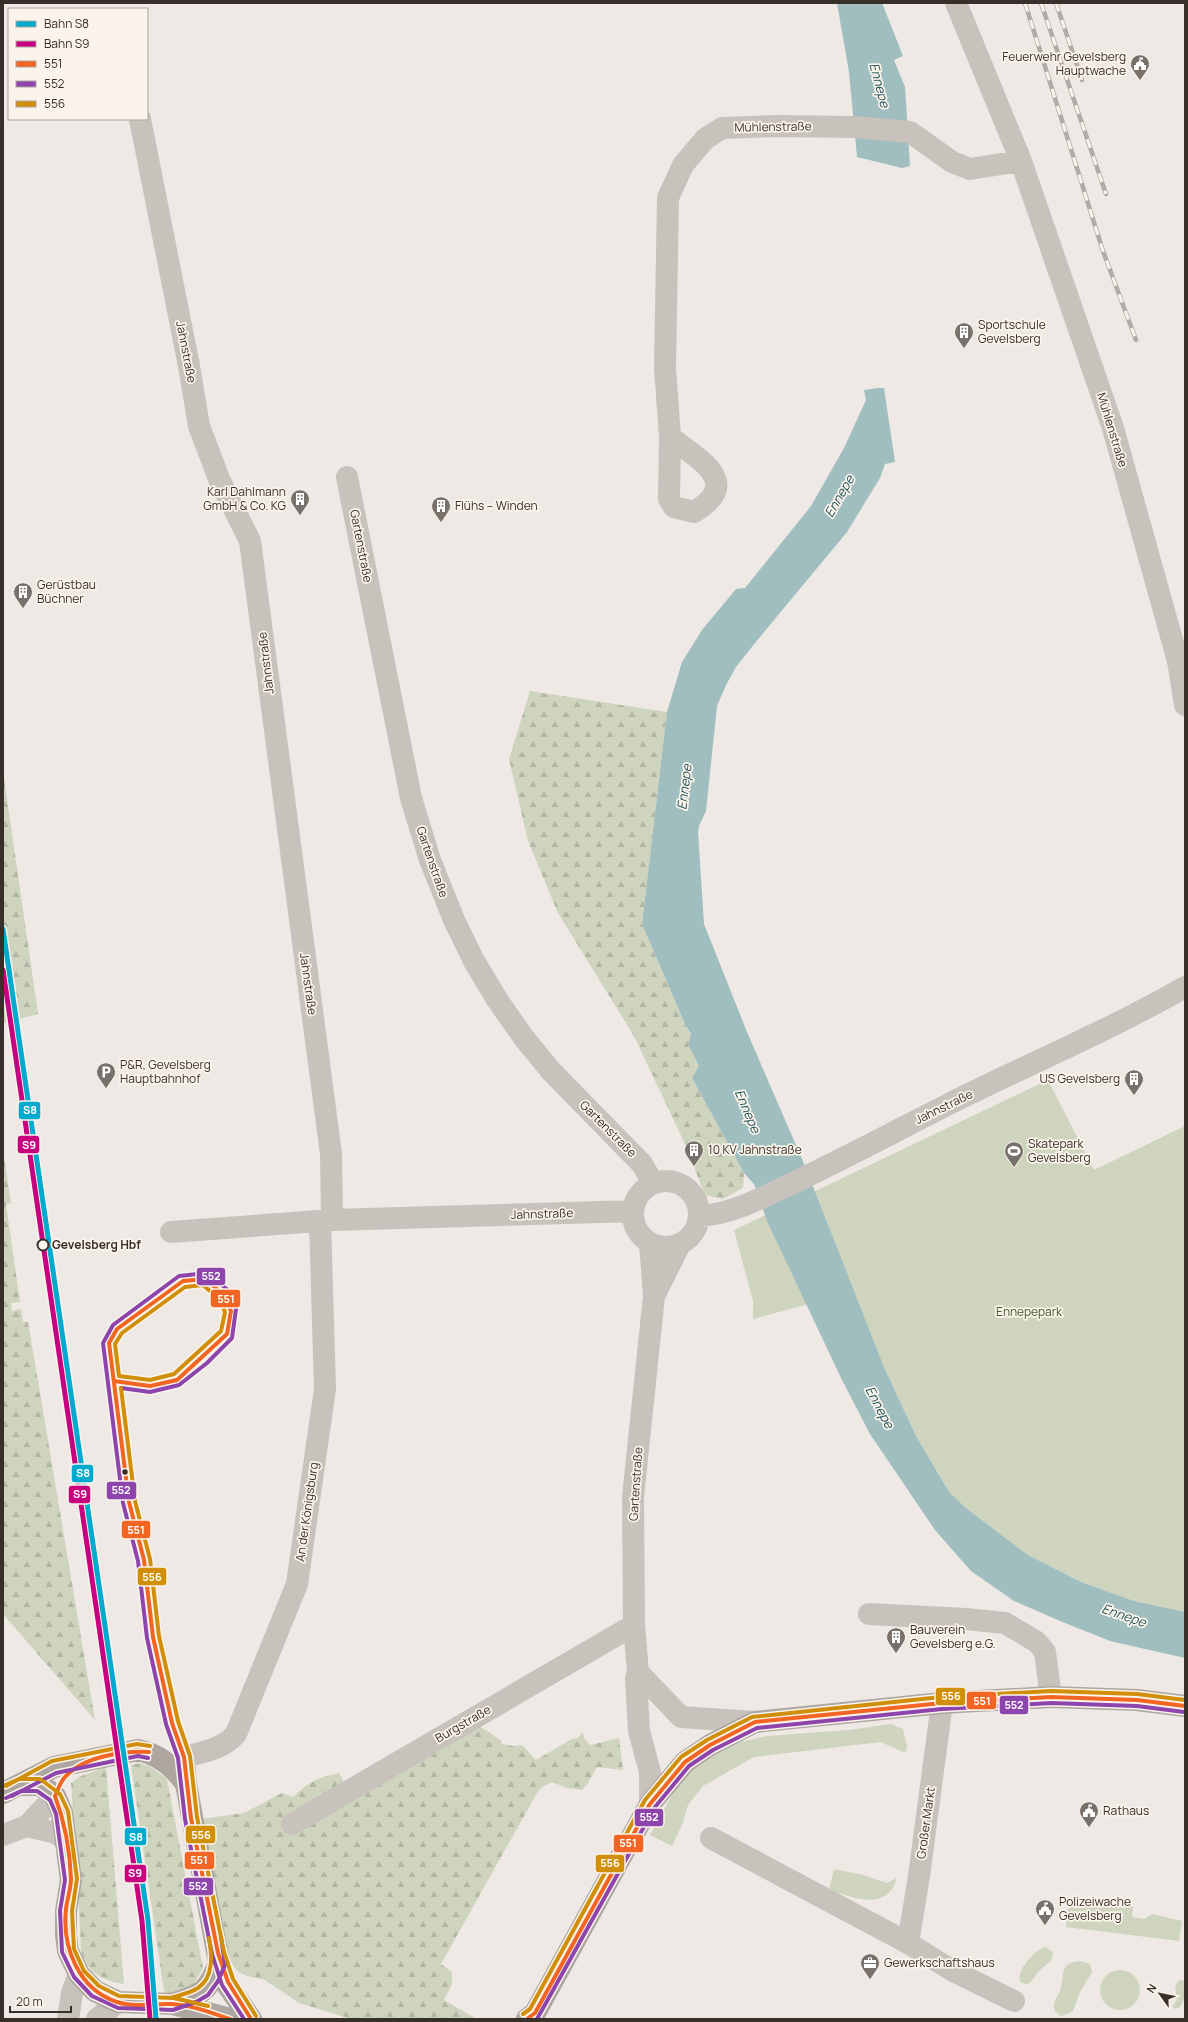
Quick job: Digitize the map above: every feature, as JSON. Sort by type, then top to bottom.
[{"type":"main road","points":[[650,1804],[685,1762],[710,1745],[754,1722],[942,1702],[1051,1697],[1137,1700],[1185,1706]]},
{"type":"main road","points":[[11,1789],[54,1767],[138,1750],[149,1752],[168,1763],[186,1784],[219,1963],[225,1982],[251,2019]]},
{"type":"main road","points":[[55,1796],[66,1776],[94,1759]]},
{"type":"main road","points":[[11,1789],[39,1785],[55,1796],[62,1812],[71,1880],[66,1911],[68,1951],[79,1974],[95,1991],[118,2002],[173,2004],[230,2019]]},
{"type":"main road","name":"Gartenstraße","points":[[533,2017],[650,1804]]},
{"type":"main road","points":[[173,2004],[203,1992],[213,1978],[219,1963]]},
{"type":"street","name":"Mühlenstraße","points":[[956,3],[1021,161],[1113,428],[1178,661],[1185,705]]},
{"type":"street","name":"Jahnstraße","points":[[140,120],[190,366],[199,426],[219,479],[250,541],[330,1154],[326,1220]]},
{"type":"street","name":"Mühlenstraße","points":[[670,437],[666,368],[668,198],[683,166],[704,139],[722,128],[778,126],[854,127],[910,132],[952,162],[970,169],[1021,161]]},
{"type":"street","name":"Gartenstraße","points":[[347,477],[411,798],[430,860],[454,920],[474,961],[498,1001],[524,1038],[551,1071],[642,1164],[653,1183]]},
{"type":"street","name":"Jahnstraße","points":[[700,1216],[719,1215],[751,1202],[819,1170],[953,1102],[1129,1017],[1185,987]]},
{"type":"street","points":[[664,1180],[676,1181],[686,1186],[694,1194],[699,1205],[700,1216],[697,1227],[690,1237],[680,1244],[665,1247],[650,1243],[640,1235],[634,1223],[633,1211],[640,1194],[653,1183],[664,1180]]},
{"type":"street","name":"Jahnstraße","points":[[171,1232],[326,1220],[633,1211]]},
{"type":"street","name":"An der Königsburg","points":[[186,1784],[184,1757],[219,1747],[229,1742],[236,1734],[297,1584],[325,1389],[326,1220]]},
{"type":"street","name":"Gartenstraße","points":[[650,1243],[654,1296],[632,1497],[634,1625],[638,1672],[636,1679],[639,1731],[650,1772],[650,1804]]},
{"type":"street","name":"Gartenstraße","points":[[654,1296],[680,1244]]},
{"type":"street","points":[[869,1614],[1004,1623],[1038,1642],[1045,1652],[1051,1697]]},
{"type":"street","name":"Burgstraße","points":[[292,1824],[634,1625]]},
{"type":"street","points":[[638,1672],[681,1717],[754,1722]]},
{"type":"street","name":"Großer Markt","points":[[908,1943],[919,1876],[942,1702]]},
{"type":"street","points":[[3,1835],[27,1826],[55,1796]]},
{"type":"street","points":[[27,1826],[56,1833],[66,1841]]},
{"type":"street","points":[[711,1838],[908,1943],[953,1971],[1014,2001]]},
{"type":"street","points":[[68,2019],[72,1993],[79,1974]]},
{"type":"street","points":[[97,2019],[118,2002]]},
{"type":"green space","points":[[530,691],[667,712],[642,924],[691,1035],[688,1044],[699,1066],[692,1078],[744,1173],[743,1188],[723,1199],[705,1195],[685,1144],[634,1036],[558,913],[528,841],[509,759]]},
{"type":"green space","points":[[3,771],[38,1014],[3,1023]]},
{"type":"green space","name":"Ennepepark","points":[[1048,1080],[1094,1170],[1185,1126],[1185,1612],[1134,1601],[1081,1582],[1028,1555],[966,1508],[949,1492],[916,1436],[884,1367],[854,1292],[753,1319],[753,1301],[734,1230]]},
{"type":"green space","points":[[3,1150],[11,1203],[6,1204],[20,1302],[11,1303],[12,1311],[21,1309],[23,1322],[28,1322],[95,1720],[3,1614]]},
{"type":"green space","points":[[891,1724],[903,1729],[907,1747],[905,1753],[881,1742],[754,1757],[703,1786],[688,1805],[682,1825],[672,1846],[650,1835],[685,1771],[730,1744],[767,1736],[849,1730]]},
{"type":"green space","points":[[477,1726],[481,1727],[502,1741],[501,1744],[513,1746],[522,1745],[536,1760],[572,1739],[578,1738],[583,1732],[584,1738],[590,1745],[619,1738],[623,1770],[597,1767],[588,1783],[582,1790],[566,1788],[553,1782],[542,1787],[537,1793],[441,1964],[452,1972],[452,1984],[444,2000],[477,2019],[351,2019],[299,2003],[265,1980],[247,1976],[237,1971],[229,1960],[201,1819],[244,1813],[282,1793],[293,1797],[304,1787],[314,1781],[339,1773],[353,1799]]},
{"type":"green space","points":[[140,1763],[151,1767],[167,1779],[203,1968],[191,1988],[165,1998],[131,1765]]},
{"type":"green space","points":[[106,1767],[124,1984],[109,1981],[97,1974],[87,1965],[81,1951],[71,1783],[81,1776]]},
{"type":"green space","points":[[834,1869],[863,1875],[887,1883],[897,1878],[892,1889],[885,1896],[868,1900],[858,1899],[829,1890]]},
{"type":"green space","points":[[1070,1897],[1133,1907],[1132,1917],[1144,1919],[1152,1914],[1182,1921],[1179,1941],[1066,1927]]},
{"type":"green space","points":[[1045,1947],[1053,1952],[1052,1960],[1039,1971],[1030,1983],[1025,1984],[1020,1982],[1021,1972],[1027,1961],[1036,1952]]},
{"type":"green space","points":[[1080,1961],[1090,1964],[1092,1972],[1080,1992],[1073,2011],[1061,2016],[1055,2011],[1054,2005],[1062,1985],[1065,1967],[1073,1962]]},
{"type":"green space","points":[[1120,1970],[1128,1972],[1134,1976],[1138,1982],[1140,1990],[1138,1998],[1134,2004],[1128,2008],[1120,2010],[1112,2008],[1106,2004],[1102,1998],[1100,1990],[1102,1982],[1106,1976],[1112,1972]]},
{"type":"green space","points":[[1179,1980],[1185,1981],[1185,1997],[1180,2007],[1174,2009],[1173,2006],[1177,2000],[1175,1986]]},
{"type":"water","name":"Ennepe","points":[[837,3],[882,3],[903,56],[894,60],[905,87],[910,166],[902,168],[857,157],[849,72]]},
{"type":"water","name":"Ennepe","points":[[884,388],[895,462],[885,464],[880,478],[847,532],[736,667],[717,706],[706,811],[699,826],[698,832],[704,924],[747,1032],[802,1159],[884,1367],[916,1436],[949,1492],[966,1508],[1028,1555],[1081,1582],[1134,1601],[1185,1612],[1185,1658],[1110,1641],[1014,1601],[971,1571],[935,1530],[870,1434],[841,1378],[767,1221],[754,1184],[744,1173],[692,1078],[699,1066],[688,1044],[691,1034],[685,1024],[642,924],[667,712],[682,662],[702,630],[736,589],[745,588],[811,506],[844,448],[866,400],[864,390]]},
{"type":"railway","points":[[1025,3],[1103,251],[1136,340]]},
{"type":"railway","points":[[1041,3],[1106,194]]},
{"type":"railway","points":[[1056,3],[1082,80]]},
{"type":"rail line","name":"S8","points":[[3,929],[148,1920],[156,2019]]},
{"type":"rail line","name":"S9","points":[[3,970],[142,1921],[150,2019]]},
{"type":"transit line","name":"552","points":[[121,1388],[150,1392],[179,1385],[207,1363],[232,1338],[236,1309],[229,1291],[207,1273],[179,1276],[113,1325],[103,1343],[123,1503],[138,1561],[147,1638],[166,1724],[178,1758],[185,1819],[212,1954],[222,1985],[244,2019]]},
{"type":"transit line","name":"551","points":[[114,1381],[150,1386],[177,1380],[227,1334],[231,1311],[224,1295],[205,1279],[183,1281],[117,1329],[109,1343],[129,1502],[144,1560],[153,1637],[172,1723],[184,1757],[191,1818],[218,1953],[228,1982],[251,2019]]},
{"type":"transit line","name":"556","points":[[203,1285],[219,1299],[225,1312],[221,1331],[174,1374],[150,1380],[119,1376],[115,1344],[122,1333],[185,1287],[203,1285]]},
{"type":"transit line","name":"556","points":[[121,1388],[135,1501],[150,1559],[159,1636],[178,1721],[190,1756],[197,1817],[224,1952],[233,1979],[256,2016]]},
{"type":"transit line","name":"556","points":[[523,2014],[530,2009],[645,1800],[681,1757],[707,1740],[752,1717],[941,1697],[1051,1691],[1137,1694],[1185,1700]]},
{"type":"transit line","name":"551","points":[[527,2019],[535,2013],[650,1804],[685,1762],[710,1745],[755,1722],[942,1703],[1051,1697],[1137,1700],[1185,1706]]},
{"type":"transit line","name":"552","points":[[537,2019],[655,1807],[689,1766],[713,1750],[757,1728],[942,1709],[1051,1703],[1137,1706],[1184,1712]]},
{"type":"transit line","name":"556","points":[[6,1786],[52,1761],[137,1744],[150,1746]]},
{"type":"transit line","name":"551","points":[[55,1796],[63,1779],[82,1764],[104,1756],[149,1752]]},
{"type":"transit line","name":"552","points":[[12,1796],[56,1773],[138,1756],[148,1758]]},
{"type":"transit line","name":"556","points":[[3,1786],[19,1779],[40,1779],[60,1794],[68,1811],[77,1879],[72,1911],[74,1949],[84,1971],[99,1986],[119,1996],[174,1998],[208,2006]]},
{"type":"transit line","name":"552","points":[[6,1798],[21,1791],[37,1791],[50,1800],[56,1814],[65,1880],[60,1911],[62,1952],[74,1977],[92,1996],[118,2008],[173,2010],[196,2002],[208,1995],[218,1981],[225,1965],[221,1937]]},
{"type":"transit line","name":"551","points":[[55,1796],[64,1827],[70,1869],[71,1883],[65,1923],[67,1938],[75,1965],[83,1977],[103,1996],[117,2002],[130,2005],[164,2004],[186,2006],[230,2019]]},
{"type":"transit line","name":"556","points":[[171,1998],[195,1990],[207,1978],[211,1965],[209,1938]]},
{"type":"place","name":"Feuerwehr Gevelsberg Hauptwache","points":[[1140,81]]},
{"type":"place","name":"Sportschule Gevelsberg","points":[[964,349]]},
{"type":"place","name":"Karl Dahlmann GmbH & Co. KG","points":[[300,516]]},
{"type":"place","name":"Flühs – Winden","points":[[441,523]]},
{"type":"place","name":"Gerüstbau Büchner","points":[[23,609]]},
{"type":"place","name":"P&R, Gevelsberg Hauptbahnhof","points":[[106,1089]]},
{"type":"place","name":"US Gevelsberg","points":[[1134,1096]]},
{"type":"place","name":"10 KV Jahnstraße","points":[[694,1167]]},
{"type":"place","name":"Skatepark Gevelsberg","points":[[1014,1168]]},
{"type":"place","name":"Gevelsberg Hbf","points":[[43,1245]]},
{"type":"place","name":"Bauverein Gevelsberg e.G.","points":[[896,1654]]},
{"type":"place","name":"Rathaus","points":[[1089,1828]]},
{"type":"place","name":"Polizeiwache Gevelsberg","points":[[1045,1926]]},
{"type":"place","name":"Gewerkschaftshaus","points":[[870,1980]]}]
